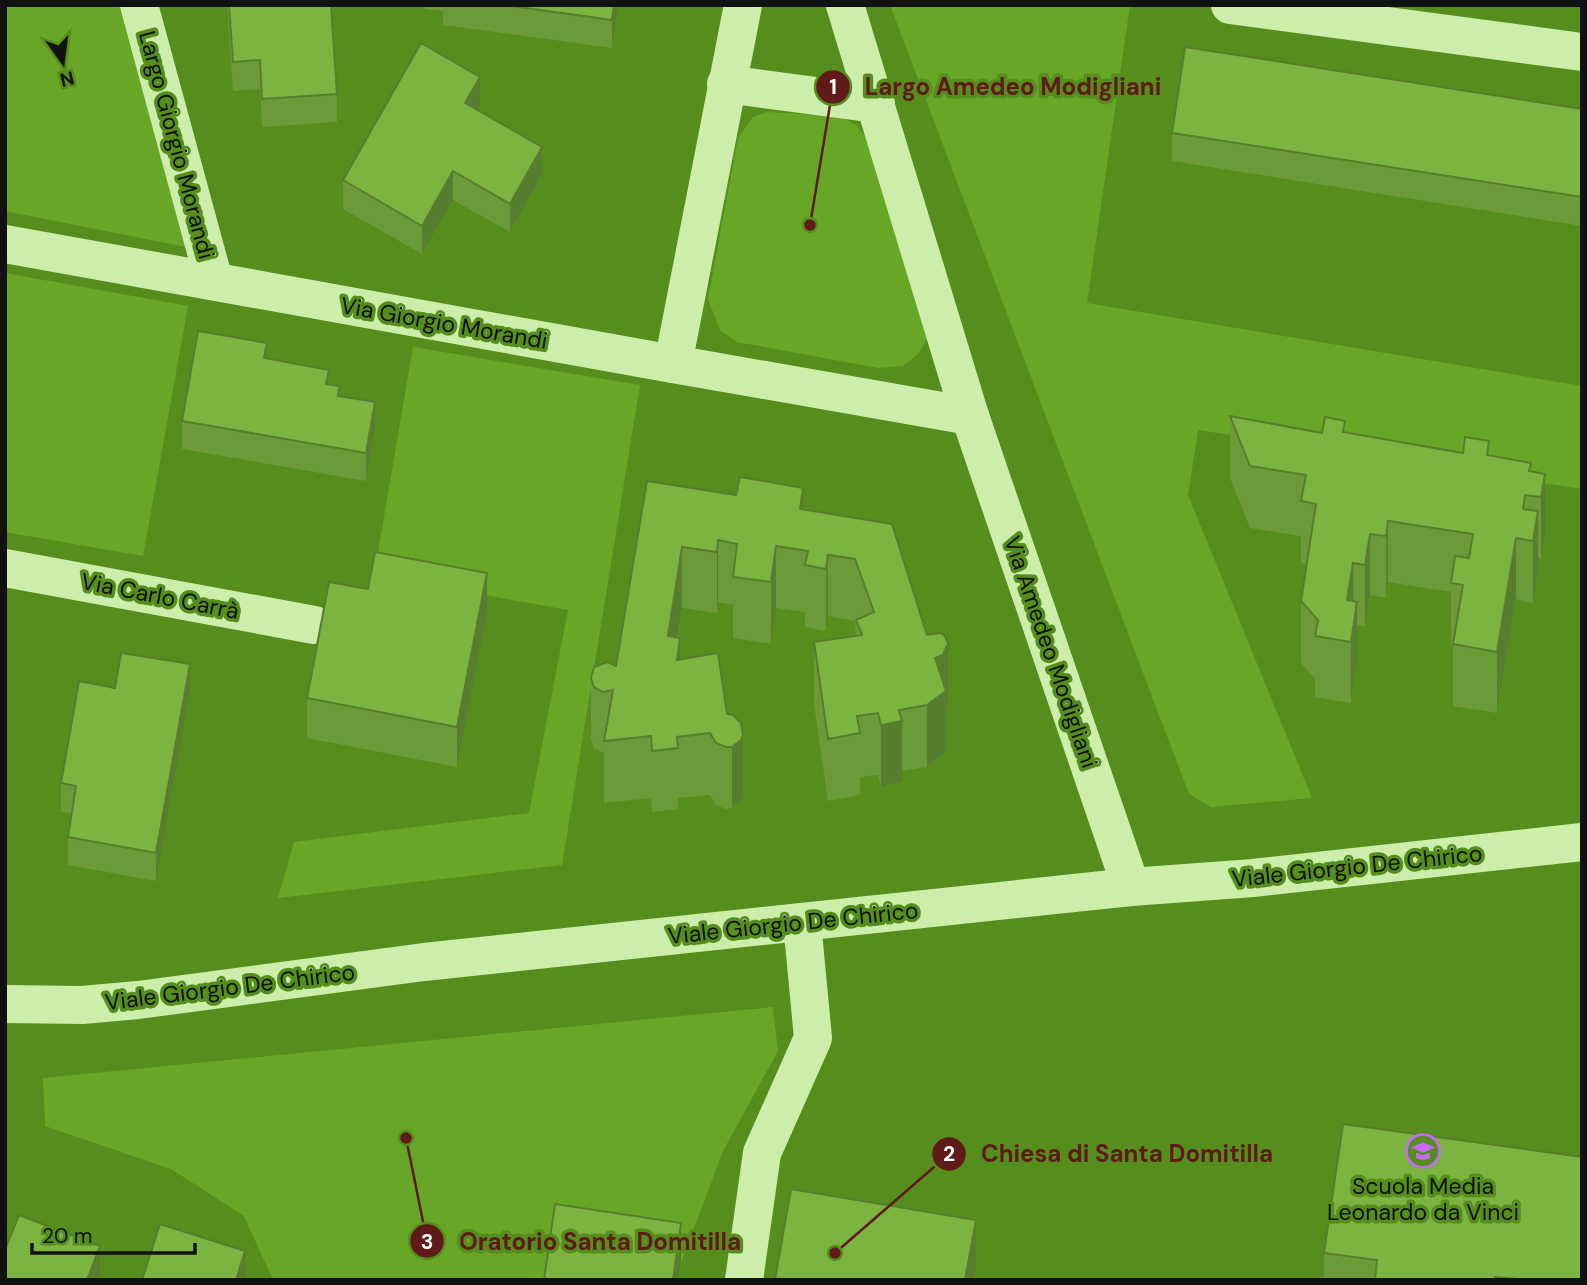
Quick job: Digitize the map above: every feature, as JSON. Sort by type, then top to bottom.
[{"type":"street","name":"Largo Giorgio Morandi","points":[[5,244],[214,282],[139,5]]},
{"type":"street","points":[[673,363],[743,5]]},
{"type":"street","name":"Via Amedeo Modigliani","points":[[845,5],[970,416],[1131,887]]},
{"type":"street","points":[[1230,5],[1582,52]]},
{"type":"street","points":[[726,84],[876,104]]},
{"type":"street","name":"Via Giorgio Morandi","points":[[214,282],[970,416]]},
{"type":"street","name":"Via Carlo Carrà","points":[[5,568],[314,625]]},
{"type":"street","name":"Viale Giorgio De Chirico","points":[[5,1004],[82,1004],[138,1000],[424,962],[1582,842]]},
{"type":"street","points":[[744,1280],[762,1153],[813,1038],[802,922]]},
{"type":"green space","points":[[5,5],[119,5],[186,247],[5,211]]},
{"type":"green space","points":[[890,5],[1130,5],[1087,303],[1582,386],[1582,489],[1198,430],[1188,495],[1312,798],[1211,807],[1189,794]]},
{"type":"green space","points":[[767,112],[840,116],[856,125],[876,150],[929,335],[919,353],[903,366],[878,368],[737,342],[720,330],[708,299],[738,138],[753,117]]},
{"type":"green space","points":[[5,273],[188,306],[143,556],[5,532]]},
{"type":"green space","points":[[413,347],[640,385],[562,865],[278,898],[294,842],[529,813],[568,610],[374,575]]},
{"type":"green space","points":[[773,1007],[778,1051],[723,1151],[681,1263],[679,1280],[273,1280],[244,1216],[171,1169],[45,1126],[43,1078]]},
{"type":"building","points":[[229,5],[331,5],[337,94],[262,99],[260,60],[233,62]]},
{"type":"building","points":[[505,5],[614,5],[612,20]]},
{"type":"building","points":[[421,43],[480,77],[465,103],[542,147],[510,204],[453,171],[422,226],[343,180]]},
{"type":"building","points":[[1185,47],[1582,109],[1582,197],[1172,133]]},
{"type":"building","points":[[198,331],[267,343],[264,358],[329,370],[326,384],[339,386],[338,396],[375,402],[366,453],[182,421]]},
{"type":"building","points":[[1230,416],[1322,433],[1325,417],[1345,421],[1343,432],[1463,453],[1465,437],[1489,441],[1487,455],[1531,463],[1529,471],[1545,474],[1541,497],[1525,495],[1523,509],[1538,511],[1533,541],[1516,538],[1497,652],[1453,644],[1463,585],[1451,583],[1455,556],[1469,558],[1473,534],[1388,521],[1386,536],[1370,534],[1365,565],[1353,563],[1347,600],[1357,602],[1351,642],[1315,636],[1318,620],[1301,601],[1316,504],[1301,501],[1306,475],[1250,466]]},
{"type":"building","points":[[740,477],[803,488],[800,509],[892,524],[927,635],[940,633],[948,643],[943,655],[935,658],[946,691],[927,705],[899,710],[902,721],[881,725],[878,713],[857,716],[860,733],[828,739],[814,642],[862,635],[856,620],[874,612],[855,559],[828,555],[826,569],[805,565],[808,551],[776,546],[771,582],[733,577],[737,544],[718,540],[717,552],[682,547],[668,636],[680,638],[677,660],[718,653],[727,714],[733,715],[741,723],[741,740],[732,747],[726,747],[716,743],[710,733],[677,737],[678,748],[652,751],[651,736],[604,741],[613,690],[603,692],[594,687],[591,678],[594,667],[608,662],[616,666],[647,481],[736,495]]},
{"type":"building","points":[[375,552],[487,573],[457,727],[307,698],[329,582],[368,589]]},
{"type":"building","points":[[121,653],[190,664],[156,853],[68,837],[76,786],[61,783],[79,681],[115,688]]},
{"type":"building","points":[[1343,1124],[1582,1157],[1582,1280],[1495,1277],[1494,1280],[1375,1280],[1377,1260],[1324,1253]]},
{"type":"building","points":[[791,1189],[976,1220],[965,1280],[775,1280]]},
{"type":"building","points":[[555,1204],[681,1223],[673,1280],[544,1280]]},
{"type":"building","points":[[19,1215],[100,1246],[87,1280],[5,1280],[5,1250]]},
{"type":"building","points":[[160,1224],[245,1251],[236,1280],[142,1280]]},
{"type":"place","name":"Largo Amedeo Modigliani","points":[[810,225]]},
{"type":"place","name":"Oratorio Santa Domitilla","points":[[406,1138]]},
{"type":"place","name":"Scuola Media Leonardo da Vinci","points":[[1423,1151]]},
{"type":"place","name":"Chiesa di Santa Domitilla","points":[[835,1253]]}]
